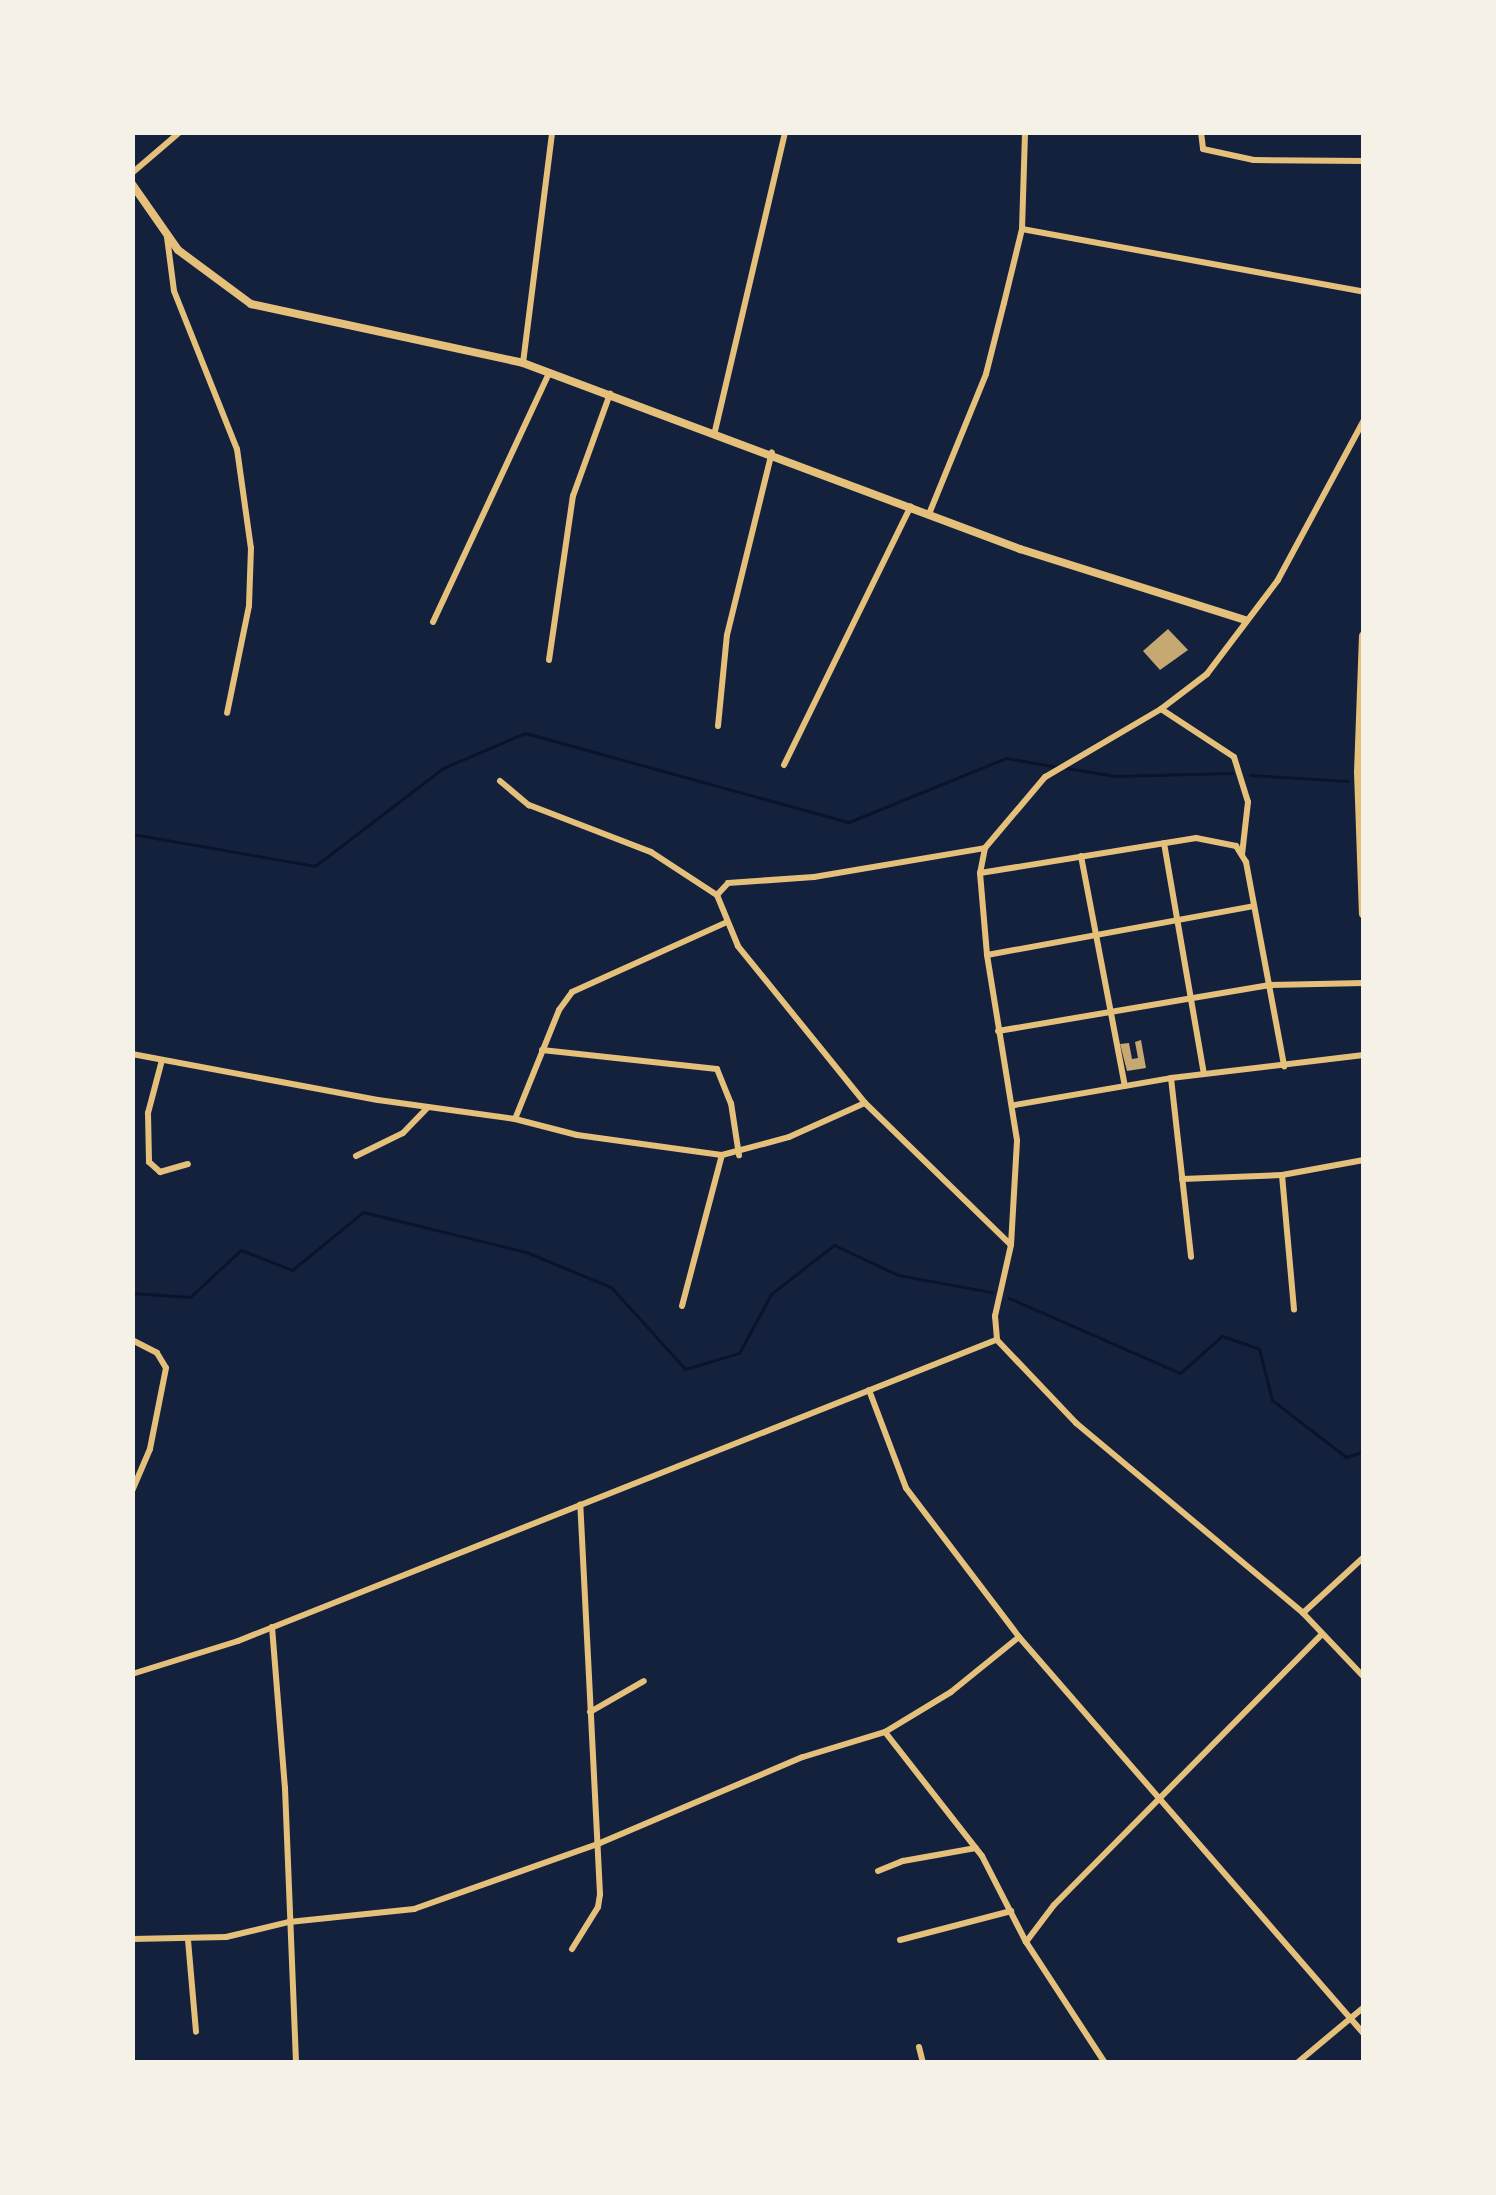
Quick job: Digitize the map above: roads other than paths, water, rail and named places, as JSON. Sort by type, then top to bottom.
[{"type":"highway","points":[[1364,636],[1359,772],[1364,914]]},
{"type":"street","points":[[132,173],[180,132]]},
{"type":"street","points":[[523,363],[552,132]]},
{"type":"street","points":[[716,431],[785,132]]},
{"type":"street","points":[[929,514],[986,374],[1022,229],[1025,132]]},
{"type":"street","points":[[1201,132],[1203,148],[1254,160],[1364,161]]},
{"type":"street","points":[[132,184],[167,237],[196,268],[251,304],[523,363],[1085,571],[1245,620]]},
{"type":"street","points":[[1022,229],[1364,292]]},
{"type":"street","points":[[167,237],[178,303],[237,449],[251,548],[249,606],[226,713]]},
{"type":"street","points":[[433,622],[549,374]]},
{"type":"street","points":[[549,660],[573,496],[610,394]]},
{"type":"street","points":[[1364,420],[1278,580],[1207,674],[1161,709],[1064,765],[985,848],[980,873],[998,1031],[1015,1105],[1011,1245],[995,1316],[997,1340],[1076,1423],[1303,1613],[1364,1677]]},
{"type":"street","points":[[718,726],[728,635],[772,452]]},
{"type":"street","points":[[784,765],[910,506]]},
{"type":"street","points":[[1161,709],[1234,757],[1248,802],[1242,855],[1284,1066]]},
{"type":"street","points":[[500,781],[529,805],[651,852],[717,895],[725,923],[865,1103],[1011,1245]]},
{"type":"street","points":[[980,873],[1217,839],[1236,846],[1242,855]]},
{"type":"street","points":[[1165,843],[1204,1074]]},
{"type":"street","points":[[717,895],[728,884],[814,877],[985,848]]},
{"type":"street","points":[[1081,856],[1125,1086]]},
{"type":"street","points":[[987,955],[1254,906]]},
{"type":"street","points":[[515,1119],[542,1050],[572,992],[725,923]]},
{"type":"street","points":[[998,1031],[1190,995],[1271,985],[1364,983]]},
{"type":"street","points":[[542,1050],[717,1069],[731,1103],[739,1155]]},
{"type":"street","points":[[132,1054],[515,1119],[577,1135],[722,1155],[739,1155],[865,1103]]},
{"type":"street","points":[[1015,1105],[1171,1078],[1364,1055]]},
{"type":"street","points":[[162,1060],[148,1113],[149,1162],[165,1172],[188,1164]]},
{"type":"street","points":[[1171,1078],[1191,1257]]},
{"type":"street","points":[[356,1156],[403,1133],[428,1107]]},
{"type":"street","points":[[682,1306],[722,1155]]},
{"type":"street","points":[[1182,1179],[1282,1175],[1364,1160]]},
{"type":"street","points":[[1282,1175],[1294,1309]]},
{"type":"street","points":[[132,1340],[157,1353],[166,1368],[150,1449],[132,1491]]},
{"type":"street","points":[[132,1674],[272,1627],[997,1340]]},
{"type":"street","points":[[869,1390],[906,1488],[1018,1637],[1364,2033]]},
{"type":"street","points":[[572,1949],[598,1907],[599,1843],[580,1505]]},
{"type":"street","points":[[1303,1613],[1364,1557]]},
{"type":"street","points":[[272,1627],[285,1788],[296,2063]]},
{"type":"street","points":[[1026,1942],[1054,1905],[1324,1633]]},
{"type":"street","points":[[132,1939],[188,1940],[289,1922],[414,1910],[599,1843],[784,1765],[885,1732],[951,1692],[1018,1637]]},
{"type":"street","points":[[589,1713],[644,1681]]},
{"type":"street","points":[[885,1732],[976,1849],[1026,1942],[1105,2063]]},
{"type":"street","points":[[878,1871],[903,1861],[976,1849]]},
{"type":"street","points":[[900,1940],[1011,1910]]},
{"type":"street","points":[[188,1940],[196,2032]]},
{"type":"street","points":[[1297,2063],[1364,2008]]},
{"type":"street","points":[[919,2047],[923,2063]]},
{"type":"waterway","points":[[132,834],[315,866],[443,768],[525,733],[849,822],[1006,758],[1058,767]]},
{"type":"waterway","points":[[1067,768],[1115,776],[1232,773]]},
{"type":"waterway","points":[[1250,775],[1348,781]]},
{"type":"waterway","points":[[132,1293],[190,1297],[241,1250],[292,1270],[363,1212],[526,1252],[611,1287],[685,1369],[739,1353],[771,1294],[834,1245],[898,1275],[991,1292]]},
{"type":"waterway","points":[[1009,1298],[1180,1373],[1222,1336],[1259,1349],[1272,1400],[1346,1457],[1364,1451]]}]
